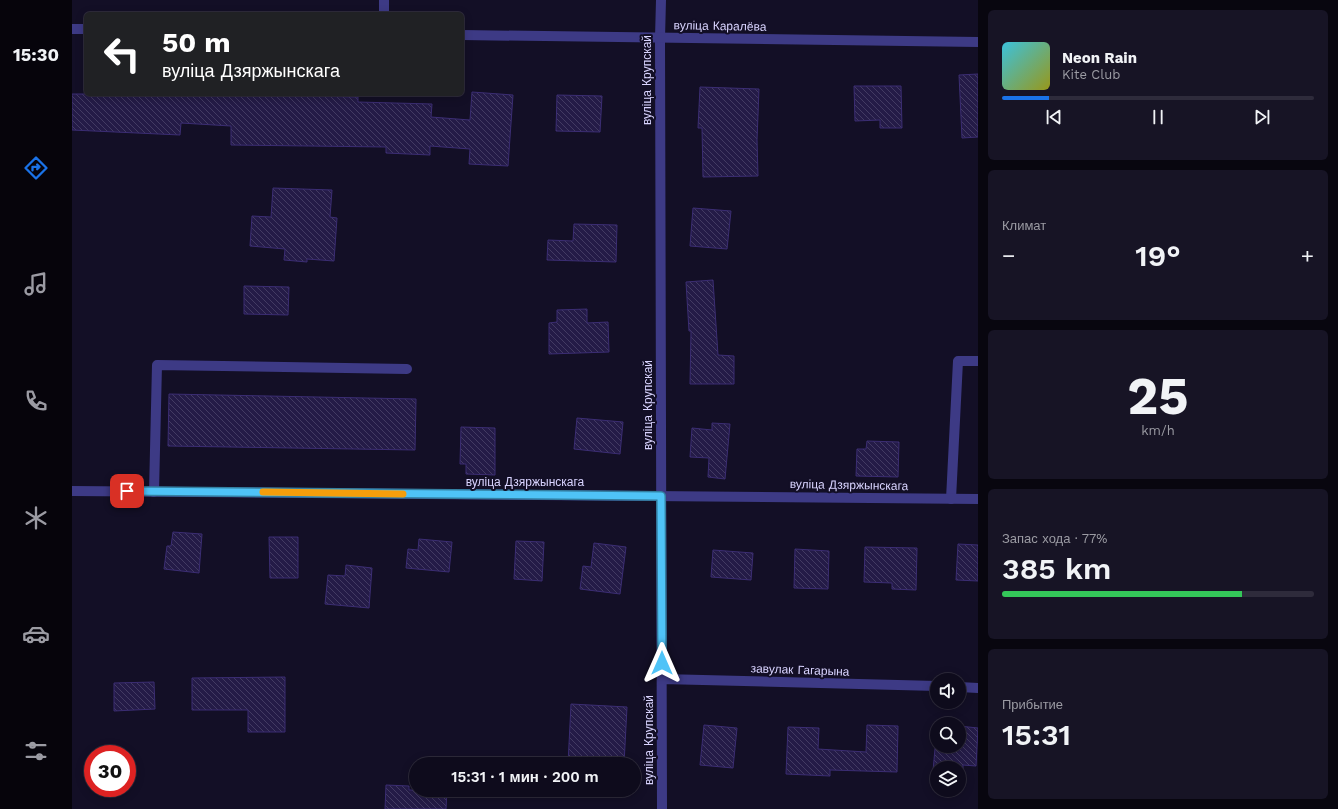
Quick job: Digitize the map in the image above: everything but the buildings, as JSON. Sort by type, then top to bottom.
[{"type":"street","points":[[384,0],[384,12]]},
{"type":"street","name":"вуліца Крупскай","points":[[661,0],[662,809]]},
{"type":"street","points":[[72,29],[84,30]]},
{"type":"street","name":"вуліца Каралёва","points":[[464,35],[978,42]]},
{"type":"street","points":[[951,498],[958,361],[978,360]]},
{"type":"street","points":[[154,492],[157,365],[407,369]]},
{"type":"street","name":"вуліца Дзяржынскага","points":[[72,491],[978,499]]},
{"type":"street","name":"завулак Гагарына","points":[[662,679],[930,686]]},
{"type":"street","points":[[966,687],[978,688]]},
{"type":"slow traffic","points":[[263,492],[403,494]]},
{"type":"route","points":[[127,491],[661,496],[662,663]]}]
